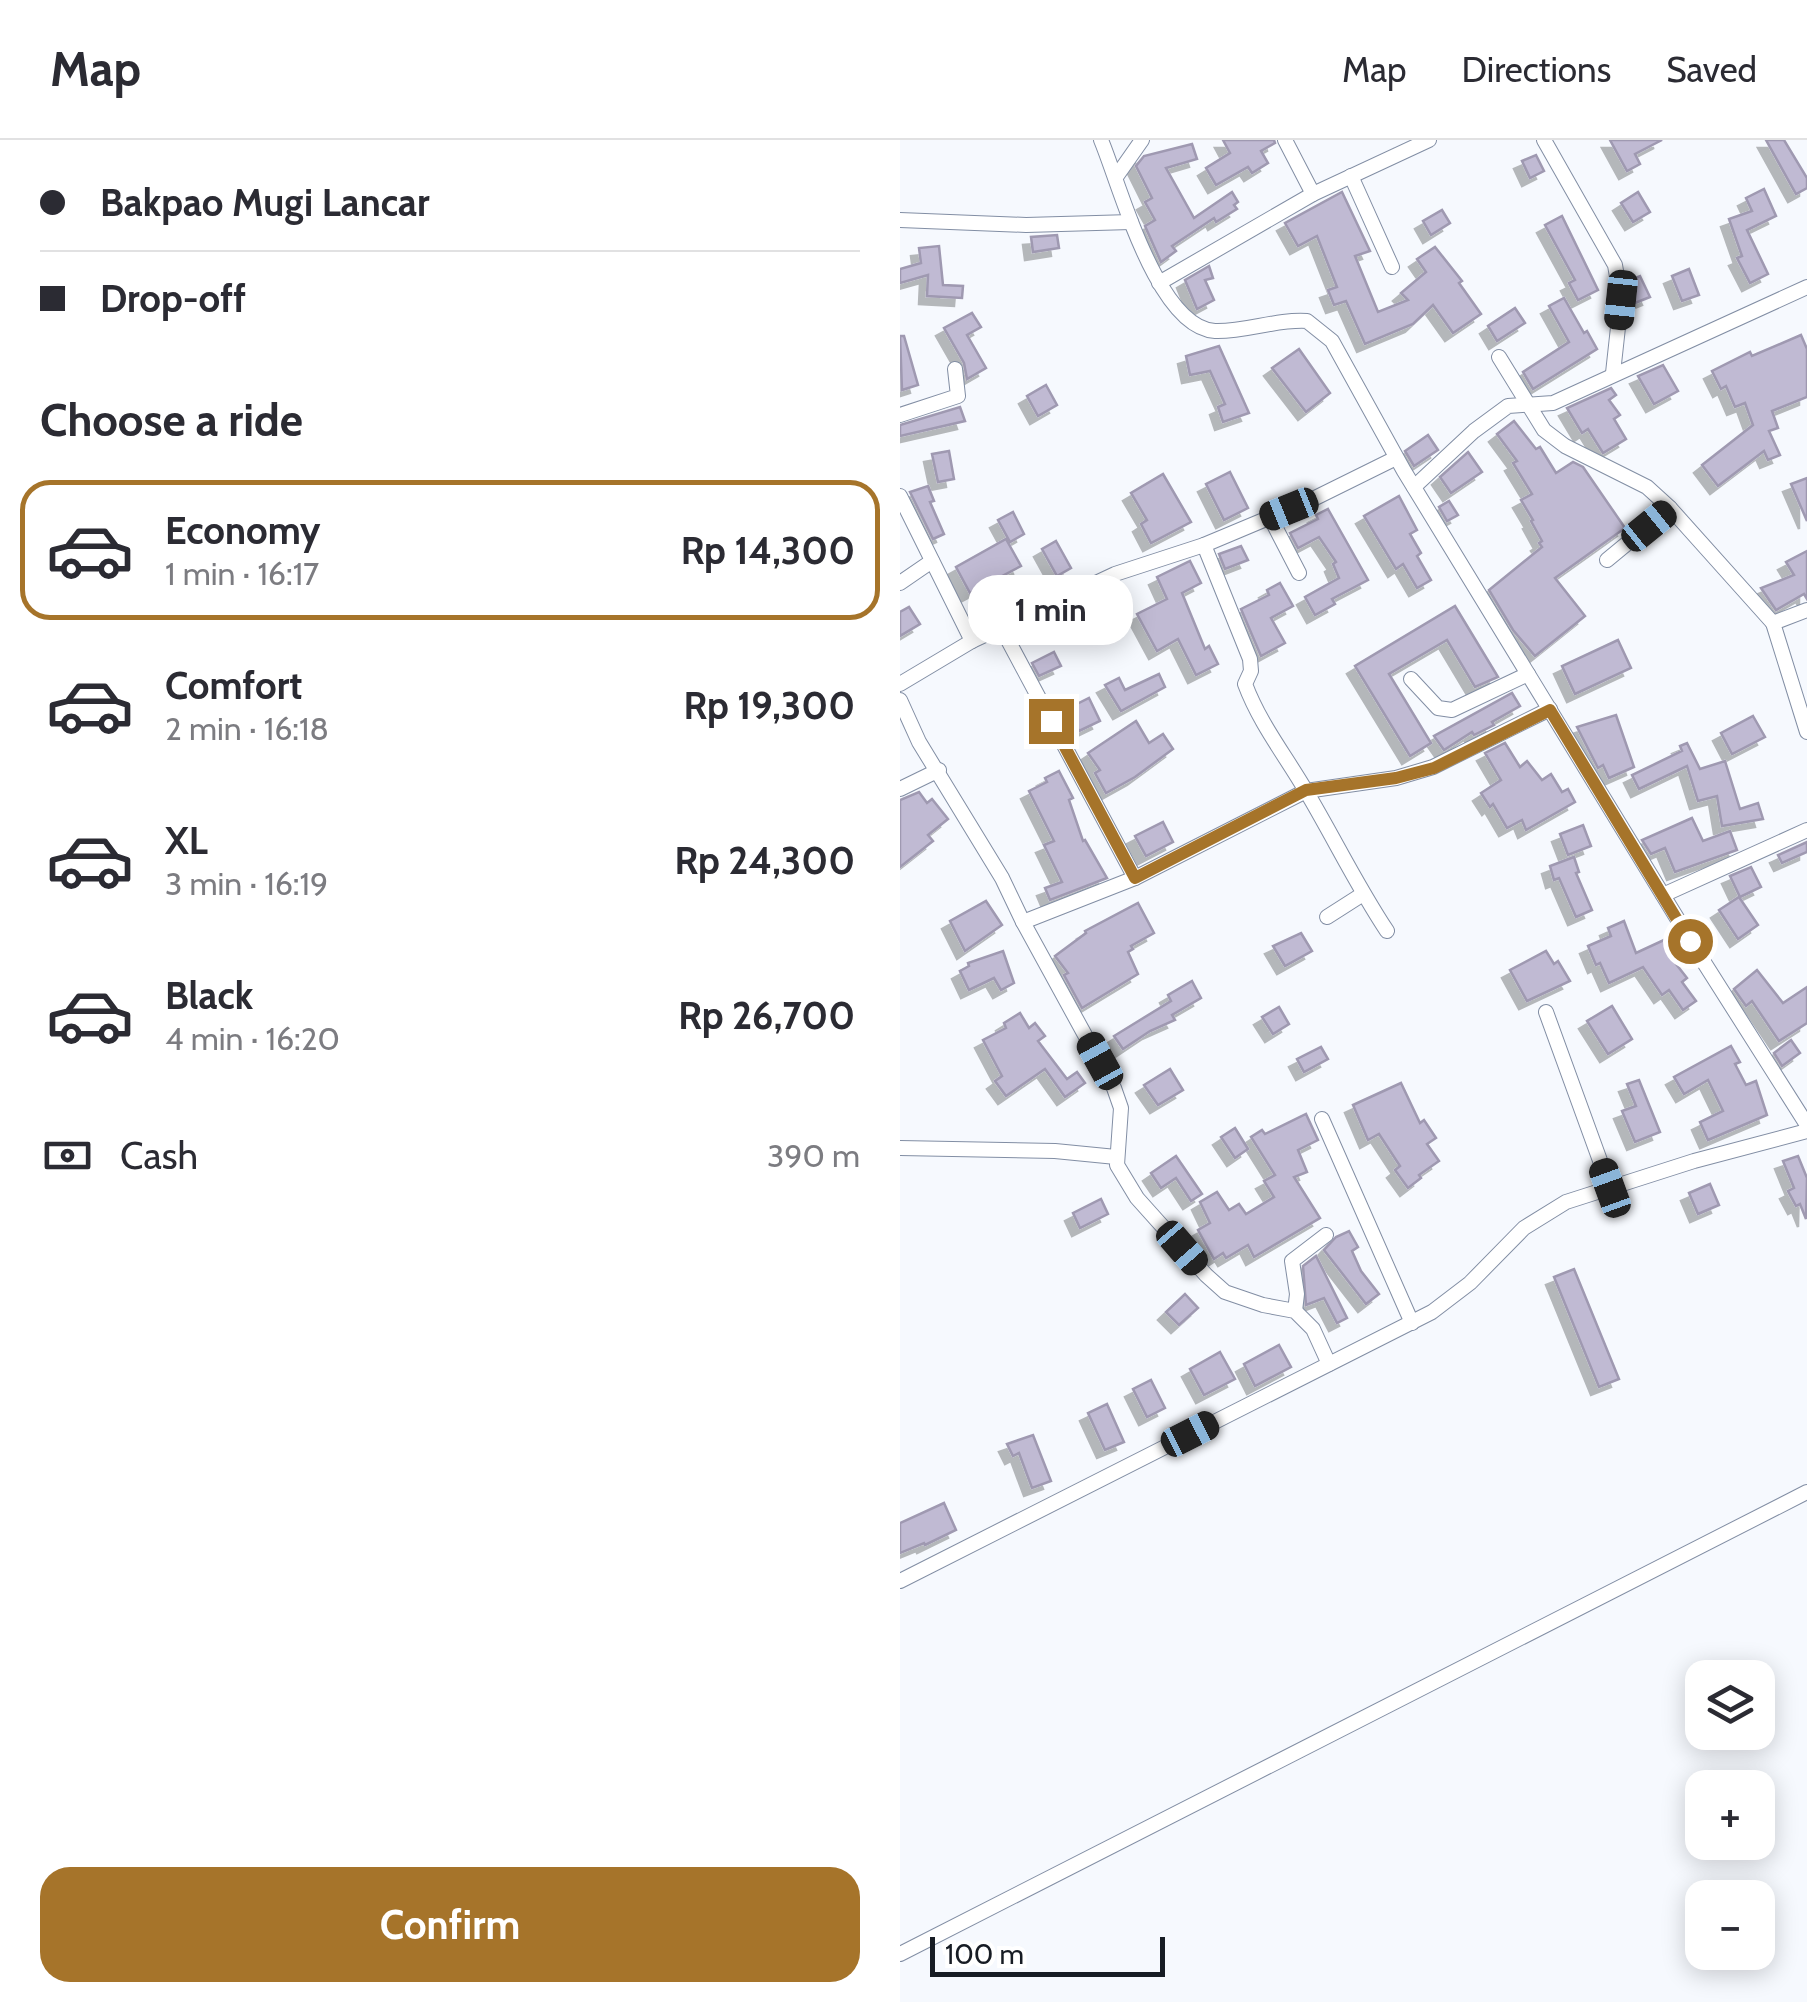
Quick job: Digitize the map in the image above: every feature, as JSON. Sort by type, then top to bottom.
[{"type":"street","points":[[900,1581],[1412,1324],[1470,1283],[1542,1215],[1566,1202],[1807,1128],[1396,458],[1332,341],[1307,321],[1241,329],[1203,328],[1192,322],[1147,264],[1100,140]]},
{"type":"street","points":[[1116,177],[1142,140]]},
{"type":"street","points":[[1285,140],[1314,194]]},
{"type":"street","points":[[1159,282],[1314,194],[1429,140]]},
{"type":"street","points":[[1544,140],[1615,265],[1621,300],[1613,373]]},
{"type":"street","points":[[1351,176],[1392,266]]},
{"type":"street","points":[[900,220],[1026,225],[1131,222]]},
{"type":"street","points":[[1414,487],[1499,412],[1519,403],[1553,404],[1807,286]]},
{"type":"street","points":[[1499,357],[1554,440],[1646,487],[1670,508],[1773,623],[1807,732]]},
{"type":"street","points":[[900,415],[958,396],[955,369]]},
{"type":"street","points":[[900,684],[972,641],[1115,574],[1204,545],[1396,458]]},
{"type":"street","points":[[900,496],[972,641]]},
{"type":"street","points":[[1606,560],[1670,508]]},
{"type":"street","points":[[1270,516],[1299,573]]},
{"type":"street","points":[[1204,545],[1250,659],[1246,684],[1251,700],[1387,931]]},
{"type":"street","points":[[900,583],[932,561]]},
{"type":"street","points":[[1773,623],[1807,610]]},
{"type":"street","points":[[1001,627],[1135,878]]},
{"type":"street","points":[[1411,679],[1438,708],[1452,710],[1528,674]]},
{"type":"street","points":[[901,705],[1002,878],[1114,1088],[1121,1108],[1117,1165],[1137,1198],[1215,1284],[1236,1297],[1295,1310],[1313,1329],[1329,1364]]},
{"type":"street","points":[[1023,922],[1135,878],[1306,790],[1396,778],[1434,768],[1550,710]]},
{"type":"street","points":[[900,789],[939,770]]},
{"type":"street","points":[[1663,895],[1807,830]]},
{"type":"street","points":[[1326,917],[1362,894]]},
{"type":"street","points":[[1546,1012],[1610,1188]]},
{"type":"street","points":[[1322,1119],[1412,1324]]},
{"type":"street","points":[[900,1148],[1055,1151],[1116,1158]]},
{"type":"street","points":[[1295,1310],[1292,1261],[1326,1234]]},
{"type":"street","points":[[900,1954],[1807,1492]]},
{"type":"building","points":[[1223,140],[1275,143],[1261,151],[1268,163],[1252,173],[1248,167],[1216,185],[1206,168],[1230,153]]},
{"type":"building","points":[[1610,140],[1662,140],[1635,154],[1640,164],[1627,171]]},
{"type":"building","points":[[1766,140],[1784,140],[1807,178],[1807,188],[1796,194]]},
{"type":"building","points":[[1192,144],[1197,159],[1166,168],[1194,218],[1232,192],[1237,209],[1216,222],[1214,218],[1172,246],[1176,251],[1161,262],[1145,226],[1155,220],[1145,202],[1152,198],[1136,166],[1144,156]]},
{"type":"building","points":[[1536,155],[1544,171],[1530,178],[1522,161]]},
{"type":"building","points":[[1764,189],[1776,216],[1747,230],[1768,274],[1750,283],[1737,258],[1742,256],[1729,219],[1752,211],[1746,198]]},
{"type":"building","points":[[1342,192],[1370,251],[1355,256],[1378,312],[1408,300],[1401,293],[1426,272],[1417,259],[1435,247],[1462,281],[1459,283],[1481,314],[1453,333],[1433,305],[1413,324],[1365,344],[1346,301],[1334,305],[1328,290],[1337,287],[1317,236],[1298,246],[1285,223]]},
{"type":"building","points":[[1638,192],[1650,212],[1633,222],[1621,203]]},
{"type":"building","points":[[1442,210],[1450,223],[1431,235],[1423,221]]},
{"type":"building","points":[[1562,216],[1598,290],[1578,300],[1569,283],[1575,280],[1545,225]]},
{"type":"building","points":[[1057,235],[1059,248],[1033,252],[1031,237]]},
{"type":"building","points":[[939,246],[943,285],[963,286],[962,298],[927,296],[928,275],[900,283],[900,269],[921,263],[919,248]]},
{"type":"building","points":[[1209,266],[1213,278],[1205,280],[1214,300],[1197,309],[1185,280]]},
{"type":"building","points":[[1689,269],[1699,295],[1682,301],[1672,276]]},
{"type":"building","points":[[1640,276],[1650,297],[1635,303],[1628,281]]},
{"type":"building","points":[[1564,298],[1597,349],[1533,389],[1523,372],[1569,342],[1549,306]]},
{"type":"building","points":[[1515,308],[1525,323],[1497,341],[1488,326]]},
{"type":"building","points":[[972,313],[981,327],[967,335],[986,368],[967,379],[964,363],[944,328]]},
{"type":"building","points":[[1801,335],[1807,349],[1807,397],[1772,411],[1778,428],[1769,431],[1780,455],[1768,460],[1764,451],[1718,486],[1702,465],[1753,425],[1745,403],[1735,407],[1726,386],[1721,389],[1712,371],[1750,352],[1752,356]]},
{"type":"building","points":[[900,336],[904,336],[918,385],[902,390]]},
{"type":"building","points":[[1219,346],[1249,413],[1223,422],[1218,407],[1225,404],[1210,371],[1190,375],[1186,356]]},
{"type":"building","points":[[1299,349],[1330,393],[1306,412],[1272,368]]},
{"type":"building","points":[[1663,365],[1678,391],[1654,404],[1638,376]]},
{"type":"building","points":[[1046,385],[1057,405],[1038,416],[1027,396]]},
{"type":"building","points":[[1611,388],[1616,395],[1609,400],[1620,415],[1614,419],[1626,439],[1603,453],[1588,429],[1582,433],[1567,408]]},
{"type":"building","points":[[960,407],[965,421],[900,436],[900,425]]},
{"type":"building","points":[[1514,421],[1536,449],[1540,447],[1556,473],[1573,462],[1583,467],[1625,528],[1555,578],[1585,616],[1535,656],[1513,630],[1489,590],[1542,547],[1521,500],[1532,494],[1513,463],[1517,461],[1497,434]]},
{"type":"building","points":[[1428,435],[1438,450],[1414,466],[1405,451]]},
{"type":"building","points":[[949,451],[954,479],[938,482],[932,454]]},
{"type":"building","points":[[1468,452],[1482,472],[1451,493],[1440,477]]},
{"type":"building","points":[[1230,472],[1248,508],[1224,520],[1206,484]]},
{"type":"building","points":[[1163,474],[1191,522],[1151,543],[1141,524],[1147,520],[1131,493]]},
{"type":"building","points":[[1807,478],[1807,521],[1791,484]]},
{"type":"building","points":[[928,486],[934,501],[930,502],[944,534],[933,539],[910,492]]},
{"type":"building","points":[[1399,496],[1417,530],[1410,534],[1431,580],[1417,588],[1403,564],[1396,569],[1364,516]]},
{"type":"building","points":[[1449,501],[1458,515],[1447,521],[1439,507]]},
{"type":"building","points":[[1328,509],[1368,580],[1332,599],[1335,604],[1315,615],[1305,597],[1339,578],[1333,564],[1336,562],[1319,537],[1298,548],[1290,533],[1318,519],[1316,515]]},
{"type":"building","points":[[1013,512],[1024,534],[1010,542],[998,520]]},
{"type":"building","points":[[1006,539],[1021,566],[970,593],[956,567]]},
{"type":"building","points":[[1056,541],[1071,568],[1057,576],[1042,549]]},
{"type":"building","points":[[1241,546],[1248,560],[1225,569],[1219,554]]},
{"type":"building","points":[[1807,551],[1807,599],[1804,594],[1776,610],[1761,588],[1794,575],[1786,562]]},
{"type":"building","points":[[1190,561],[1201,583],[1182,593],[1205,649],[1209,646],[1218,664],[1196,675],[1178,639],[1157,651],[1137,614],[1167,599],[1157,577]]},
{"type":"building","points":[[1280,583],[1293,606],[1271,618],[1285,643],[1261,656],[1241,609],[1269,595],[1267,590]]},
{"type":"building","points":[[1119,594],[1130,617],[1112,625],[1101,602]]},
{"type":"building","points":[[1455,606],[1498,677],[1475,687],[1447,640],[1389,674],[1431,743],[1410,756],[1355,666]]},
{"type":"building","points":[[909,607],[920,624],[900,636],[900,612]]},
{"type":"building","points":[[1618,640],[1631,668],[1575,694],[1562,666]]},
{"type":"building","points":[[1054,652],[1061,666],[1039,676],[1032,663]]},
{"type":"building","points":[[1159,674],[1165,687],[1121,711],[1105,685],[1119,678],[1125,690]]},
{"type":"building","points":[[1512,693],[1520,706],[1492,722],[1494,725],[1474,735],[1472,732],[1444,750],[1434,736]]},
{"type":"building","points":[[1089,698],[1100,721],[1079,731],[1077,727],[1069,731],[1059,713]]},
{"type":"building","points":[[1616,715],[1634,767],[1609,778],[1603,765],[1598,768],[1577,727]]},
{"type":"building","points":[[1753,716],[1765,737],[1732,754],[1721,733]]},
{"type":"building","points":[[1136,721],[1149,743],[1163,734],[1173,749],[1106,793],[1095,773],[1100,770],[1088,753]]},
{"type":"building","points":[[1505,743],[1520,767],[1527,761],[1542,780],[1551,774],[1562,792],[1568,789],[1575,802],[1526,830],[1522,820],[1507,828],[1493,804],[1490,807],[1481,793],[1501,780],[1485,753]]},
{"type":"building","points":[[1687,743],[1700,769],[1725,761],[1740,809],[1758,803],[1763,819],[1722,826],[1717,796],[1698,801],[1687,766],[1639,789],[1632,775],[1682,751],[1680,746]]},
{"type":"building","points":[[1059,771],[1073,798],[1069,800],[1083,841],[1107,878],[1050,900],[1045,888],[1062,882],[1044,845],[1054,841],[1029,791]]},
{"type":"building","points":[[919,792],[927,803],[932,799],[948,819],[928,835],[933,841],[900,867],[900,800]]},
{"type":"building","points":[[1692,818],[1703,841],[1730,831],[1737,850],[1675,872],[1665,848],[1651,854],[1642,840]]},
{"type":"building","points":[[1163,822],[1173,842],[1146,856],[1135,836]]},
{"type":"building","points":[[1583,825],[1591,846],[1568,855],[1560,834]]},
{"type":"building","points":[[1807,842],[1807,852],[1782,863],[1778,855]]},
{"type":"building","points":[[1574,857],[1579,872],[1576,873],[1592,910],[1576,917],[1550,866]]},
{"type":"building","points":[[1751,867],[1761,887],[1740,897],[1730,876]]},
{"type":"building","points":[[1739,897],[1758,925],[1738,939],[1719,910]]},
{"type":"building","points":[[986,901],[1002,925],[965,951],[950,921]]},
{"type":"building","points":[[1138,903],[1154,933],[1131,946],[1133,949],[1128,952],[1138,974],[1082,1008],[1064,975],[1068,973],[1055,956],[1085,931]]},
{"type":"building","points":[[1624,921],[1636,953],[1664,940],[1687,978],[1682,982],[1696,1001],[1683,1010],[1669,990],[1662,995],[1643,967],[1609,983],[1588,946],[1611,936],[1608,928]]},
{"type":"building","points":[[1301,933],[1312,951],[1285,966],[1273,946]]},
{"type":"building","points":[[1003,951],[1014,983],[1001,990],[994,978],[969,990],[960,971],[968,963]]},
{"type":"building","points":[[1546,951],[1554,964],[1558,961],[1570,981],[1527,1001],[1510,970]]},
{"type":"building","points":[[1757,970],[1783,1003],[1807,987],[1807,1023],[1779,1041],[1752,1001],[1746,1006],[1734,989]]},
{"type":"building","points":[[1192,981],[1201,998],[1172,1015],[1175,1020],[1123,1049],[1114,1036],[1171,1001],[1168,995]]},
{"type":"building","points":[[1612,1006],[1632,1039],[1608,1054],[1587,1021]]},
{"type":"building","points":[[1279,1007],[1289,1024],[1273,1034],[1262,1017]]},
{"type":"building","points":[[1020,1013],[1029,1028],[1035,1023],[1045,1036],[1038,1041],[1067,1079],[1077,1072],[1085,1083],[1065,1097],[1045,1069],[1006,1096],[995,1081],[1002,1076],[983,1040],[1006,1028],[1004,1023]]},
{"type":"building","points":[[1791,1040],[1800,1053],[1782,1066],[1774,1053]]},
{"type":"building","points":[[1731,1046],[1746,1085],[1756,1081],[1767,1115],[1708,1140],[1700,1122],[1723,1111],[1708,1080],[1684,1094],[1674,1077]]},
{"type":"building","points":[[1321,1047],[1328,1059],[1304,1072],[1297,1059]]},
{"type":"building","points":[[1170,1069],[1183,1090],[1158,1105],[1144,1085]]},
{"type":"building","points":[[1639,1080],[1660,1132],[1635,1142],[1622,1111],[1636,1106],[1627,1084]]},
{"type":"building","points":[[1401,1083],[1420,1123],[1424,1120],[1436,1138],[1427,1144],[1439,1161],[1408,1188],[1395,1170],[1400,1166],[1379,1134],[1368,1140],[1353,1105]]},
{"type":"building","points":[[1306,1114],[1318,1140],[1298,1150],[1307,1172],[1294,1177],[1320,1218],[1254,1257],[1248,1245],[1226,1258],[1223,1253],[1214,1259],[1198,1230],[1210,1223],[1200,1202],[1217,1192],[1229,1210],[1239,1204],[1246,1214],[1274,1197],[1264,1181],[1275,1175],[1251,1137]]},
{"type":"building","points":[[1235,1128],[1248,1149],[1235,1158],[1221,1137]]},
{"type":"building","points":[[1176,1156],[1202,1194],[1191,1201],[1176,1178],[1161,1188],[1151,1173]]},
{"type":"building","points":[[1798,1156],[1807,1178],[1806,1219],[1800,1204],[1796,1206],[1788,1191],[1794,1188],[1783,1161]]},
{"type":"building","points":[[1710,1184],[1719,1205],[1698,1214],[1689,1193]]},
{"type":"building","points":[[1101,1199],[1108,1214],[1080,1228],[1073,1213]]},
{"type":"building","points":[[1349,1231],[1358,1247],[1352,1251],[1361,1271],[1379,1294],[1366,1304],[1324,1250],[1336,1237]]},
{"type":"building","points":[[1316,1256],[1347,1318],[1337,1323],[1324,1298],[1306,1305],[1303,1266]]},
{"type":"building","points":[[1574,1269],[1619,1379],[1599,1387],[1554,1277]]},
{"type":"building","points":[[1185,1294],[1198,1308],[1179,1325],[1166,1312]]},
{"type":"building","points":[[1279,1345],[1291,1367],[1255,1386],[1244,1364]]},
{"type":"building","points":[[1220,1352],[1235,1379],[1204,1395],[1190,1369]]},
{"type":"building","points":[[1151,1380],[1165,1408],[1147,1417],[1133,1389]]},
{"type":"building","points":[[1107,1404],[1124,1442],[1105,1450],[1088,1413]]},
{"type":"building","points":[[1033,1435],[1051,1481],[1032,1488],[1019,1453],[1013,1456],[1007,1444]]},
{"type":"building","points":[[944,1503],[956,1530],[900,1553],[900,1523]]},
{"type":"route","points":[[1051,721],[1135,878],[1306,790],[1396,778],[1434,768],[1550,710],[1690,941]]}]
